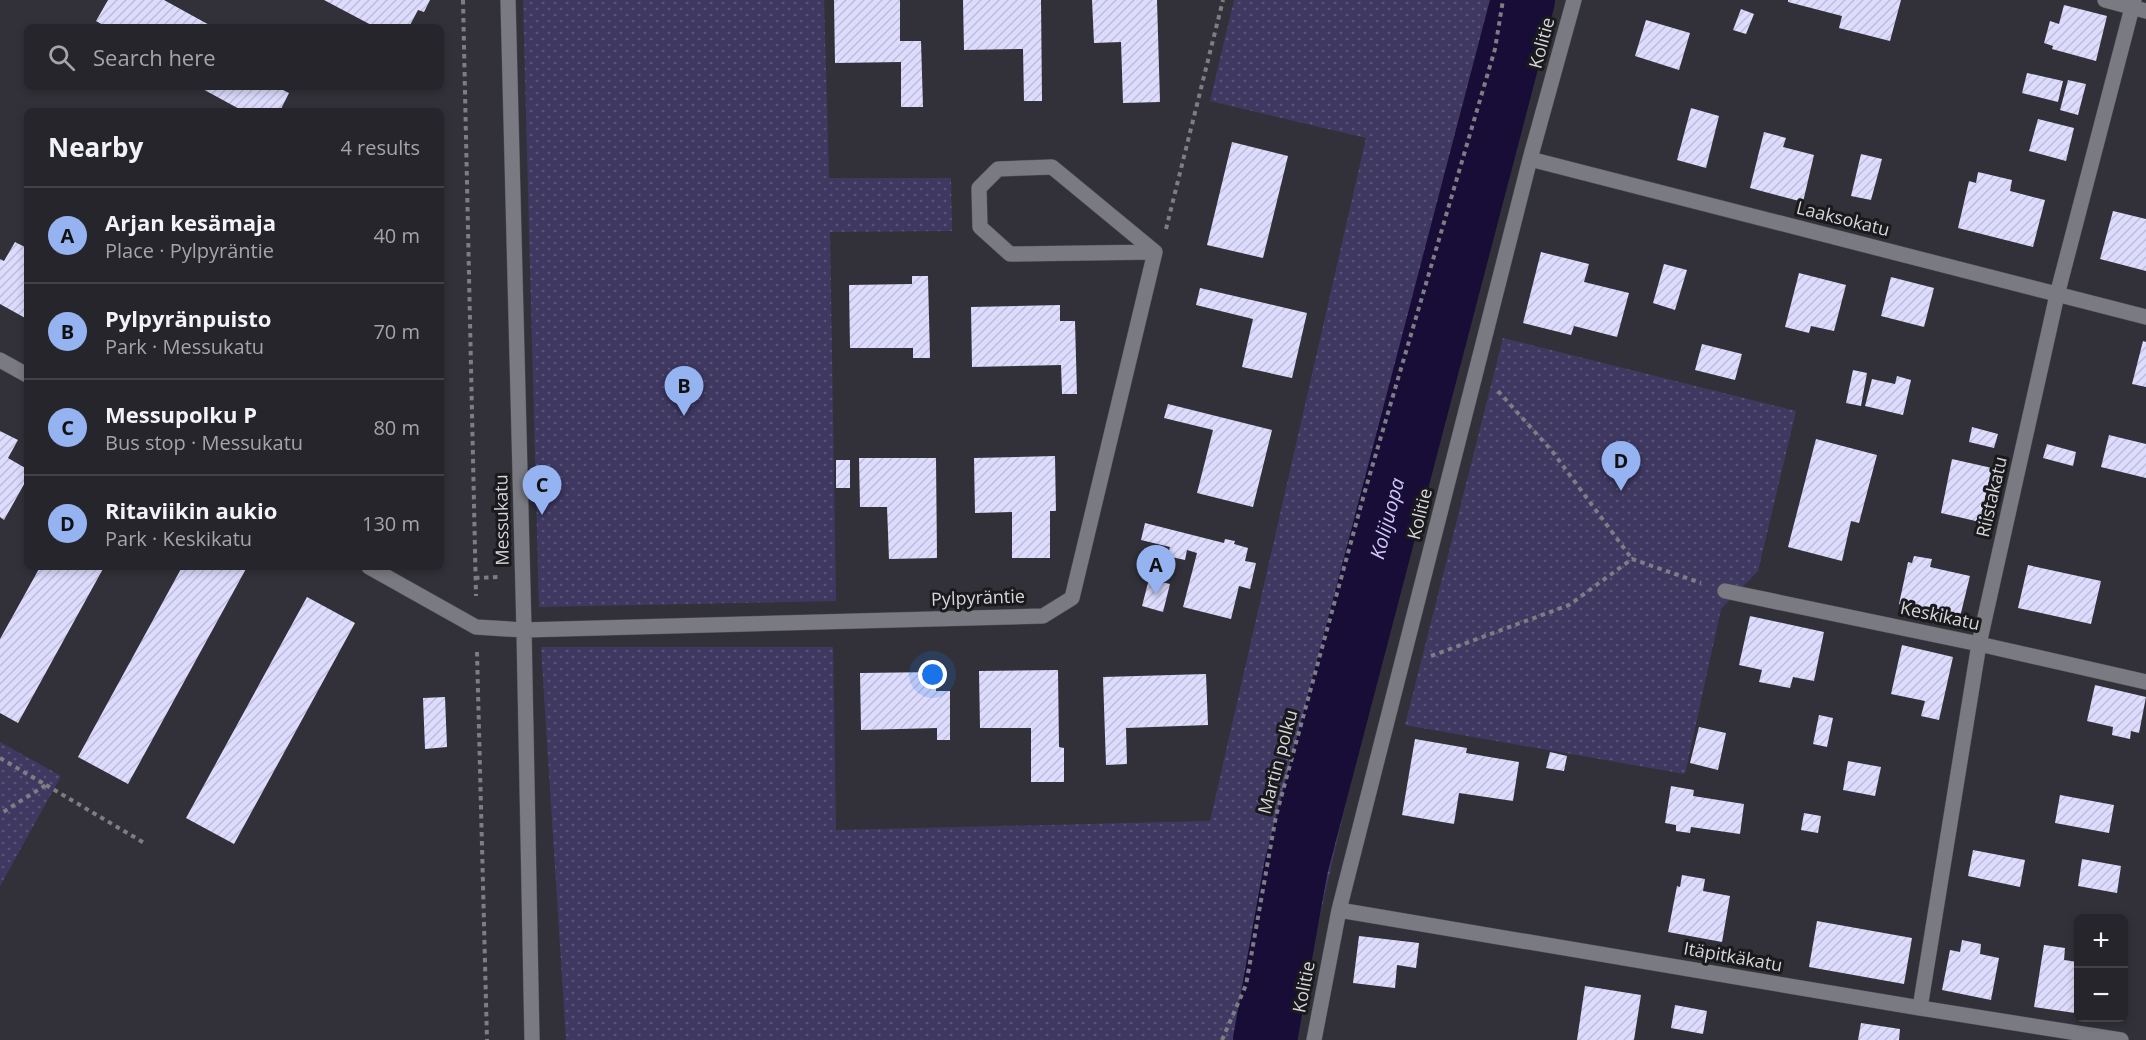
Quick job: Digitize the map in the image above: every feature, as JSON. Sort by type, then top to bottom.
[{"type":"street","name":"Messukatu","points":[[508,0],[532,1040]]},
{"type":"street","name":"Kolitie","points":[[1314,1040],[1339,910],[1530,159],[1574,0]]},
{"type":"street","points":[[2105,0],[2137,6]]},
{"type":"street","name":"Riistakatu","points":[[1920,1008],[1979,644],[2057,295],[2137,6]]},
{"type":"street","name":"Laaksokatu","points":[[1530,159],[2146,317]]},
{"type":"street","points":[[1052,167],[1155,252],[1010,254],[980,227],[979,188],[998,169],[1052,167]]},
{"type":"street","name":"Pylpyräntie","points":[[476,627],[524,630],[1043,616],[1072,598],[1155,252]]},
{"type":"street","points":[[0,360],[24,373]]},
{"type":"street","points":[[374,570],[476,627]]},
{"type":"street","name":"Keskikatu","points":[[1725,591],[1979,644],[2146,682]]},
{"type":"street","name":"Itäpitkäkatu","points":[[1339,910],[2121,1040]]},
{"type":"path","points":[[463,0],[487,1040]]},
{"type":"path","points":[[1155,252],[1169,223],[1223,0]]},
{"type":"path","name":"Martin polku","points":[[1222,1040],[1246,985],[1276,816],[1365,491],[1495,49],[1503,0]]},
{"type":"path","points":[[1477,368],[1552,451],[1632,559],[1725,591]]},
{"type":"path","points":[[1401,667],[1569,605],[1632,559]]},
{"type":"path","points":[[0,758],[146,844]]},
{"type":"path","points":[[0,814],[46,785]]},
{"type":"shaded area","points":[[523,0],[824,0],[829,178],[951,178],[952,231],[830,232],[836,601],[539,607]]},
{"type":"shaded area","points":[[1234,0],[1548,0],[1382,649],[1293,1040],[566,1040],[541,647],[833,647],[836,830],[1210,821],[1366,138],[1210,101]]},
{"type":"shaded area","points":[[1503,338],[1796,411],[1758,571],[1721,609],[1685,774],[1405,725]]},
{"type":"shaded area","points":[[0,742],[61,776],[0,886]]},
{"type":"building","points":[[108,0],[164,0],[208,24],[101,24],[96,21]]},
{"type":"building","points":[[324,0],[430,0],[424,12],[418,10],[411,24],[369,24]]},
{"type":"building","points":[[834,0],[900,0],[900,41],[921,41],[923,107],[901,107],[901,62],[835,63]]},
{"type":"building","points":[[963,0],[1041,0],[1042,101],[1024,101],[1023,49],[964,50]]},
{"type":"building","points":[[1092,0],[1157,0],[1160,102],[1123,103],[1121,42],[1094,43]]},
{"type":"building","points":[[1788,0],[1901,0],[1890,41],[1839,28],[1842,16],[1788,2]]},
{"type":"building","points":[[2064,5],[2107,16],[2096,61],[2052,49],[2053,46],[2044,43],[2050,21],[2059,24]]},
{"type":"building","points":[[1741,9],[1754,14],[1746,34],[1733,30]]},
{"type":"building","points":[[1646,20],[1690,33],[1679,70],[1635,56]]},
{"type":"building","points":[[2027,73],[2063,81],[2058,102],[2022,93]]},
{"type":"building","points":[[2068,80],[2086,84],[2078,115],[2060,110]]},
{"type":"building","points":[[204,90],[283,90],[289,93],[282,108],[238,108]]},
{"type":"building","points":[[1691,108],[1719,116],[1706,168],[1677,160]]},
{"type":"building","points":[[2038,119],[2074,128],[2066,161],[2029,151]]},
{"type":"building","points":[[1764,132],[1786,138],[1783,147],[1814,155],[1803,202],[1750,188]]},
{"type":"building","points":[[1232,142],[1288,156],[1263,258],[1207,245]]},
{"type":"building","points":[[1861,154],[1882,159],[1871,200],[1851,196]]},
{"type":"building","points":[[1978,172],[2012,180],[2010,191],[2045,200],[2033,247],[1958,228],[1969,181],[1976,183]]},
{"type":"building","points":[[2113,211],[2146,219],[2146,271],[2100,259]]},
{"type":"building","points":[[15,242],[24,246],[24,317],[0,304],[0,259],[4,261]]},
{"type":"building","points":[[1541,252],[1589,264],[1584,282],[1629,293],[1617,337],[1574,326],[1571,335],[1523,323]]},
{"type":"building","points":[[1664,264],[1687,270],[1675,310],[1653,303]]},
{"type":"building","points":[[1799,273],[1846,285],[1834,331],[1811,326],[1809,333],[1785,327]]},
{"type":"building","points":[[912,276],[928,276],[930,358],[913,358],[913,348],[850,348],[849,285],[912,284]]},
{"type":"building","points":[[1891,277],[1934,288],[1924,327],[1881,316]]},
{"type":"building","points":[[1200,288],[1307,313],[1292,378],[1242,367],[1253,319],[1196,305]]},
{"type":"building","points":[[1060,305],[1060,321],[1075,321],[1077,394],[1062,394],[1061,365],[972,367],[971,307]]},
{"type":"building","points":[[2143,341],[2146,342],[2146,387],[2132,384]]},
{"type":"building","points":[[1702,344],[1742,354],[1735,380],[1695,370]]},
{"type":"building","points":[[1853,370],[1867,373],[1861,406],[1846,403]]},
{"type":"building","points":[[1897,376],[1911,380],[1903,415],[1865,406],[1872,379],[1895,384]]},
{"type":"building","points":[[1168,404],[1272,430],[1253,507],[1197,493],[1213,430],[1164,418]]},
{"type":"building","points":[[1972,427],[1998,434],[1994,448],[1969,442]]},
{"type":"building","points":[[0,431],[18,440],[8,458],[24,467],[24,484],[4,520],[0,517]]},
{"type":"building","points":[[2109,435],[2146,444],[2146,478],[2101,467]]},
{"type":"building","points":[[1816,439],[1877,455],[1859,523],[1851,521],[1842,561],[1788,547]]},
{"type":"building","points":[[2047,444],[2076,452],[2073,466],[2043,458]]},
{"type":"building","points":[[1055,456],[1056,511],[1050,511],[1050,558],[1012,558],[1012,512],[975,513],[974,458]]},
{"type":"building","points":[[859,458],[936,458],[937,558],[889,559],[887,507],[860,507]]},
{"type":"building","points":[[1952,459],[1992,468],[1980,522],[1941,513]]},
{"type":"building","points":[[836,460],[850,460],[850,488],[836,488]]},
{"type":"building","points":[[1145,523],[1224,543],[1225,539],[1235,541],[1234,544],[1248,548],[1245,561],[1256,563],[1250,589],[1239,586],[1231,619],[1183,607],[1197,553],[1187,550],[1185,560],[1167,556],[1170,547],[1141,540]]},
{"type":"building","points":[[1914,556],[1932,559],[1930,567],[1970,576],[1960,617],[1899,604],[1908,562],[1912,563]]},
{"type":"building","points":[[2028,565],[2101,581],[2091,624],[2018,608]]},
{"type":"building","points":[[38,570],[102,570],[18,723],[0,713],[0,639]]},
{"type":"building","points":[[180,570],[245,570],[128,784],[78,757]]},
{"type":"building","points":[[1149,579],[1170,584],[1163,612],[1142,606]]},
{"type":"building","points":[[307,597],[355,623],[234,844],[186,818]]},
{"type":"building","points":[[1750,616],[1824,632],[1814,681],[1793,677],[1790,688],[1759,682],[1762,670],[1739,665]]},
{"type":"building","points":[[1902,645],[1953,657],[1939,720],[1921,716],[1925,701],[1891,694]]},
{"type":"building","points":[[1058,670],[1059,747],[1064,748],[1064,782],[1031,782],[1031,728],[980,728],[979,671]]},
{"type":"building","points":[[936,672],[936,691],[950,691],[950,740],[937,740],[937,728],[861,730],[860,673]]},
{"type":"building","points":[[1206,674],[1208,725],[1126,728],[1127,764],[1106,765],[1103,677]]},
{"type":"building","points":[[2095,685],[2146,697],[2139,733],[2131,731],[2130,739],[2112,735],[2113,727],[2087,721]]},
{"type":"building","points":[[445,697],[447,747],[425,749],[423,698]]},
{"type":"building","points":[[1819,715],[1833,718],[1827,747],[1813,744]]},
{"type":"building","points":[[1699,727],[1726,733],[1718,770],[1690,763]]},
{"type":"building","points":[[1415,739],[1467,748],[1466,753],[1519,762],[1513,801],[1459,793],[1454,824],[1402,815]]},
{"type":"building","points":[[1550,752],[1567,756],[1564,771],[1546,768]]},
{"type":"building","points":[[1848,761],[1881,767],[1875,796],[1843,790]]},
{"type":"building","points":[[1671,786],[1694,790],[1693,796],[1744,804],[1740,834],[1691,827],[1690,833],[1676,831],[1676,825],[1665,823]]},
{"type":"building","points":[[2060,795],[2114,805],[2109,833],[2055,823]]},
{"type":"building","points":[[1804,813],[1821,816],[1818,833],[1801,830]]},
{"type":"building","points":[[1973,850],[2025,860],[2020,887],[1968,876]]},
{"type":"building","points":[[2082,859],[2121,866],[2117,893],[2078,886]]},
{"type":"building","points":[[1682,875],[1705,879],[1703,891],[1730,896],[1722,942],[1668,932],[1677,886],[1680,887]]},
{"type":"building","points":[[1817,921],[1912,938],[1904,984],[1809,967]]},
{"type":"building","points":[[1359,936],[1419,943],[1416,968],[1397,965],[1395,988],[1353,983]]},
{"type":"building","points":[[1962,940],[1981,944],[1980,954],[1999,958],[1991,1000],[1942,990],[1950,950],[1960,952]]},
{"type":"building","points":[[2044,945],[2065,948],[2064,960],[2074,961],[2074,1013],[2034,1007]]},
{"type":"building","points":[[1585,986],[1641,995],[1634,1040],[1577,1040]]},
{"type":"building","points":[[1675,1005],[1707,1011],[1703,1034],[1671,1028]]},
{"type":"building","points":[[1861,1023],[1900,1029],[1899,1040],[1858,1040]]},
{"type":"waterway","name":"Kolijuopa","points":[[1265,1040],[1296,867],[1523,0]]},
{"type":"place","name":"Pylpyränpuisto","points":[[684,416]]},
{"type":"place","name":"Ritaviikin aukio","points":[[1621,491]]},
{"type":"place","name":"Messupolku P","points":[[542,515]]},
{"type":"place","name":"Arjan kesämaja","points":[[1156,595]]}]
